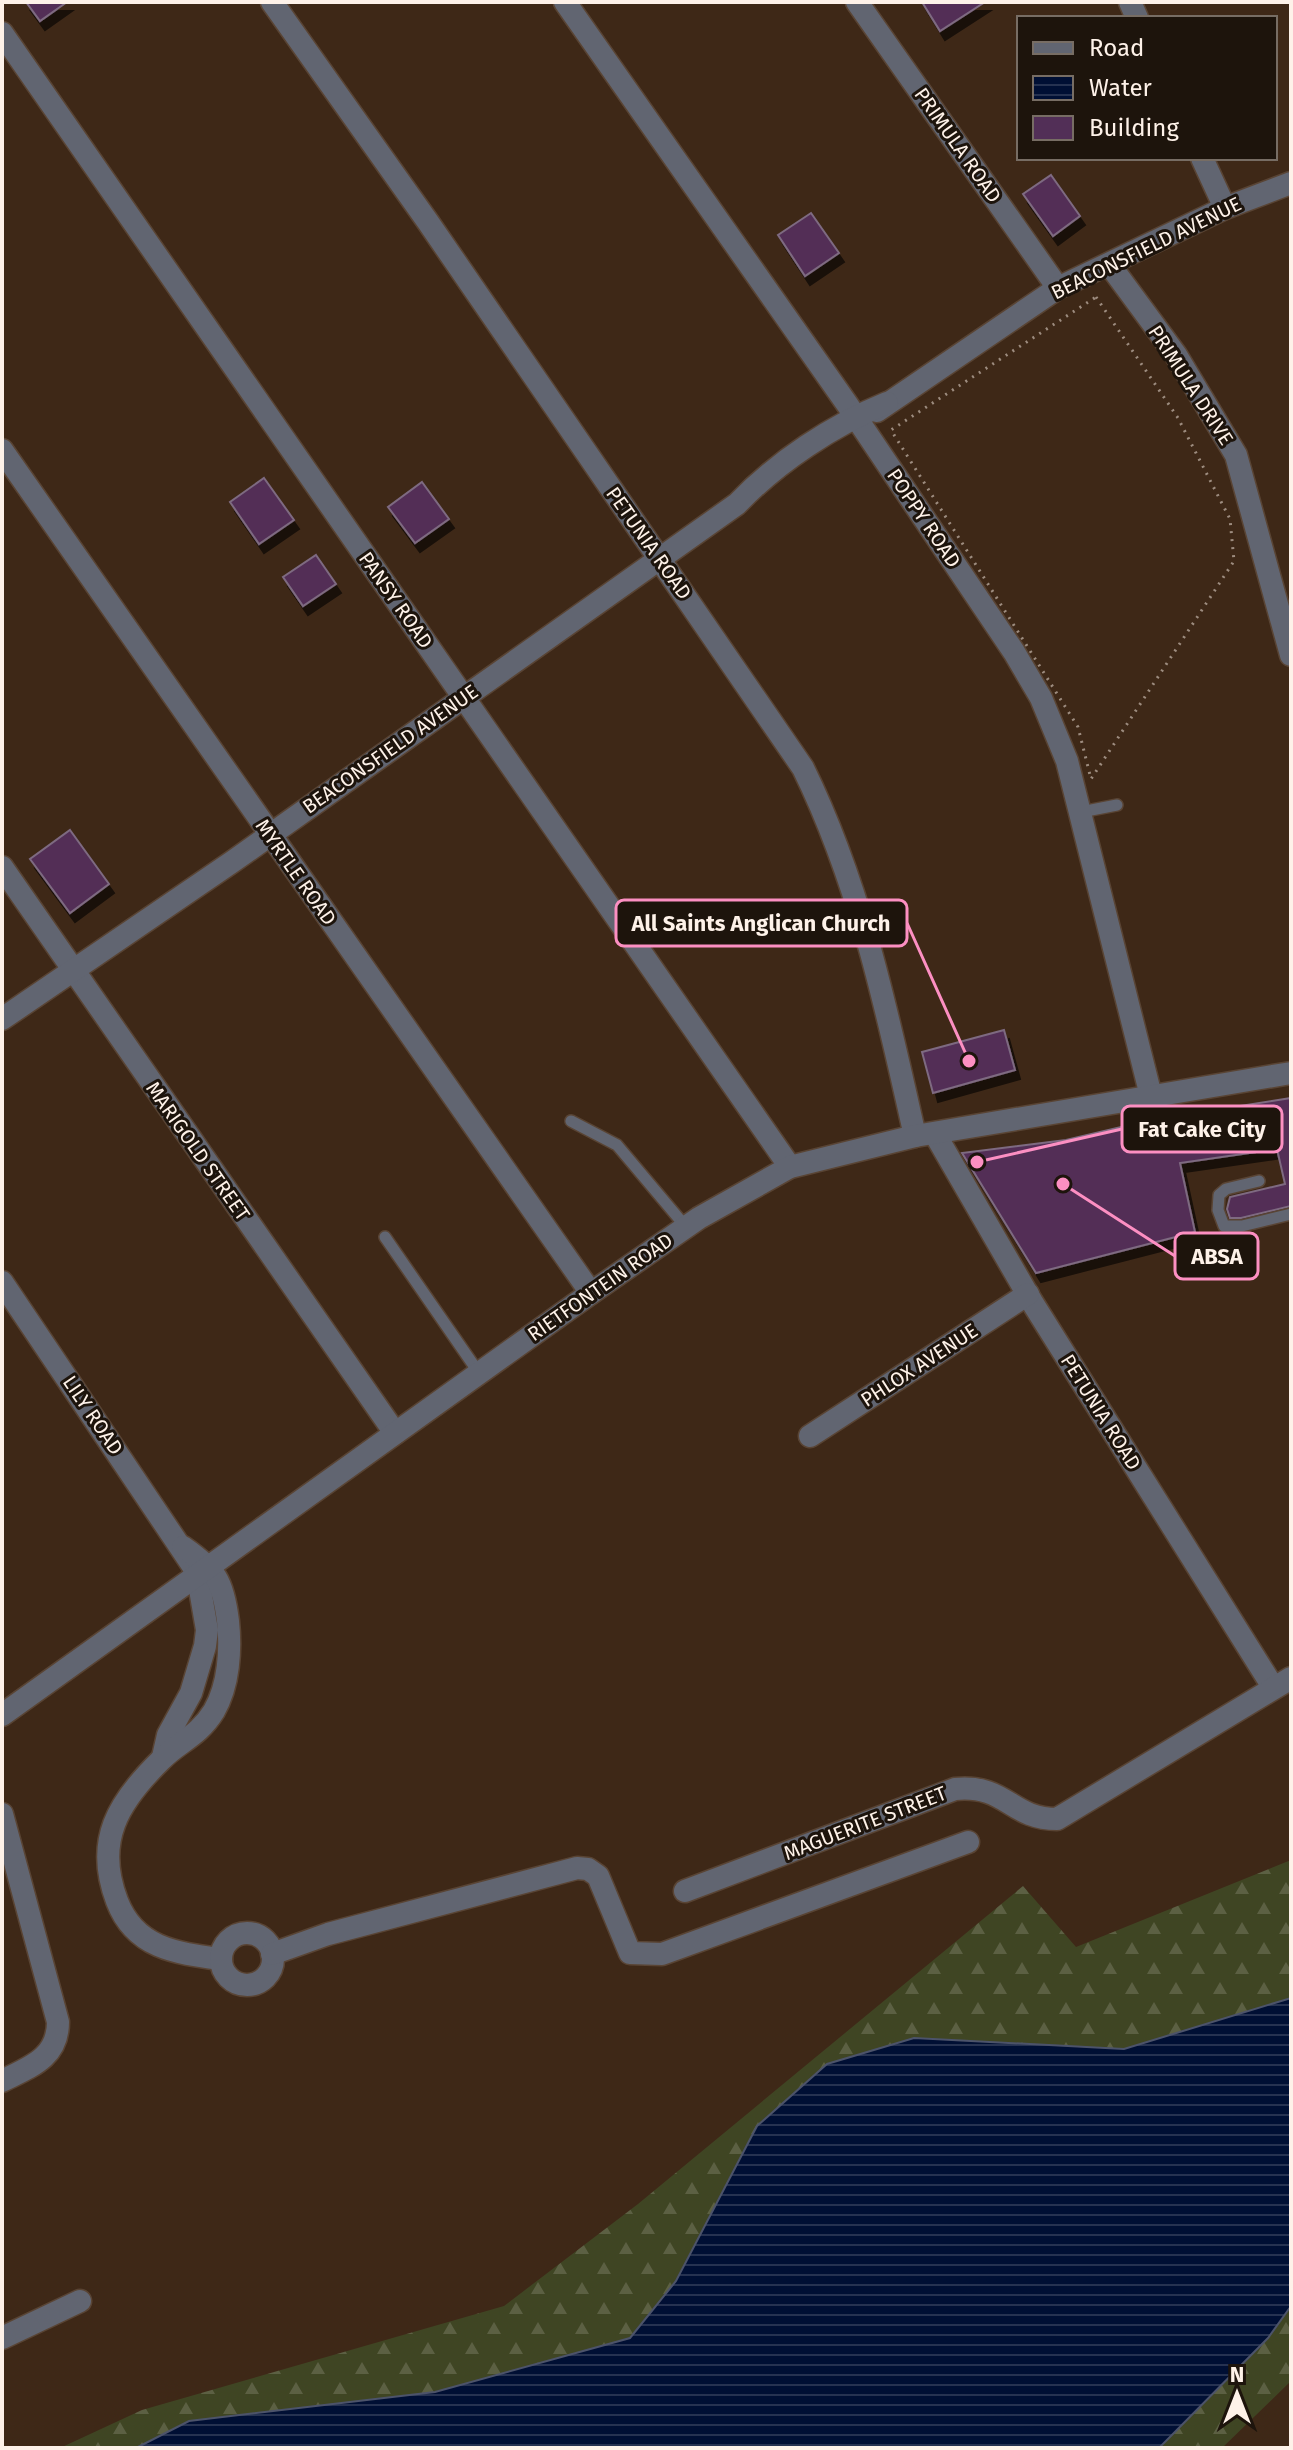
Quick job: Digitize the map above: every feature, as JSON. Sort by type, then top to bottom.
[{"type":"street","name":"PETUNIA ROAD","points":[[272,2],[803,768],[832,828],[850,878],[925,1135],[1282,1682]]},
{"type":"street","name":"POPPY ROAD","points":[[565,2],[858,421],[1014,652],[1041,698],[1058,733],[1081,812],[1151,1096]]},
{"type":"street","name":"PRIMULA ROAD","points":[[857,2],[1058,288]]},
{"type":"street","name":"PANSY ROAD","points":[[2,33],[790,1167]]},
{"type":"street","points":[[1203,160],[1225,208]]},
{"type":"street","name":"BEACONSFIELD AVENUE","points":[[2,1019],[737,504],[768,491],[858,421],[1058,288],[1225,208],[1291,183]]},
{"type":"street","name":"PRIMULA DRIVE","points":[[1109,264],[1176,355],[1236,455],[1291,655]]},
{"type":"street","name":"MYRTLE ROAD","points":[[2,450],[591,1293]]},
{"type":"street","name":"MARIGOLD STREET","points":[[2,867],[395,1433]]},
{"type":"street","name":"RIETFONTEIN ROAD","points":[[3,1712],[686,1227],[790,1167],[925,1135],[1291,1073]]},
{"type":"street","name":"LILY ROAD","points":[[2,1282],[183,1547],[203,1569]]},
{"type":"street","name":"PHLOX AVENUE","points":[[810,1436],[1028,1294]]},
{"type":"street","points":[[203,1569],[225,1597],[229,1642],[225,1685],[206,1723],[184,1744],[163,1757],[110,1827],[108,1861],[113,1892],[123,1917],[147,1943],[180,1954],[221,1959]]},
{"type":"street","name":"MAGUERITE STREET","points":[[685,1891],[955,1789],[987,1789],[1030,1817],[1057,1819],[1282,1682]]},
{"type":"street","points":[[2,1814],[55,2006],[58,2035],[44,2058],[2,2081]]},
{"type":"street","points":[[272,1954],[328,1934],[577,1868],[588,1869],[598,1876],[630,1953],[662,1954],[968,1842]]},
{"type":"street","points":[[239,1934],[260,1937],[272,1954],[268,1974],[249,1985],[229,1978],[221,1959],[229,1940],[239,1934]]},
{"type":"street","points":[[2,2338],[80,2301]]},
{"type":"lane","points":[[1081,812],[1117,805]]},
{"type":"lane","points":[[571,1121],[617,1145],[686,1227]]},
{"type":"lane","points":[[1259,1181],[1226,1189],[1219,1195],[1218,1210],[1224,1226],[1242,1226],[1291,1214]]},
{"type":"lane","points":[[385,1237],[479,1373]]},
{"type":"path","points":[[1096,297],[1178,418],[1230,519],[1234,561],[1091,779],[1078,727],[891,430],[1096,297]]},
{"type":"green space","points":[[1291,1860],[1291,2381],[1222,2448],[60,2448],[142,2410],[504,2306],[638,2204],[1023,1886],[1076,1947]]},
{"type":"water","points":[[1291,1998],[1291,2306],[1268,2338],[1159,2448],[136,2448],[189,2421],[435,2392],[630,2338],[676,2281],[757,2126],[827,2064],[914,2038],[1124,2049]]},
{"type":"building","points":[[26,2],[67,2],[40,21]]},
{"type":"building","points":[[922,2],[985,2],[940,31]]},
{"type":"building","points":[[1051,175],[1080,216],[1053,236],[1023,194]]},
{"type":"building","points":[[811,213],[839,253],[805,276],[778,235]]},
{"type":"building","points":[[264,478],[294,520],[259,544],[230,502]]},
{"type":"building","points":[[422,482],[449,519],[415,543],[388,507]]},
{"type":"building","points":[[316,555],[336,584],[303,606],[283,577]]},
{"type":"building","points":[[70,830],[109,884],[70,913],[30,859]]},
{"type":"building","points":[[1004,1030],[1015,1070],[933,1093],[922,1052]]},
{"type":"building","points":[[1291,1098],[1291,1206],[1241,1218],[1230,1218],[1227,1209],[1230,1197],[1285,1184],[1277,1149],[1180,1163],[1195,1232],[1036,1273],[962,1153],[1066,1140],[1151,1120]]},
{"type":"place","name":"All Saints Anglican Church","points":[[969,1061]]},
{"type":"place","name":"Fat Cake City","points":[[977,1162]]},
{"type":"place","name":"ABSA","points":[[1063,1184]]}]
